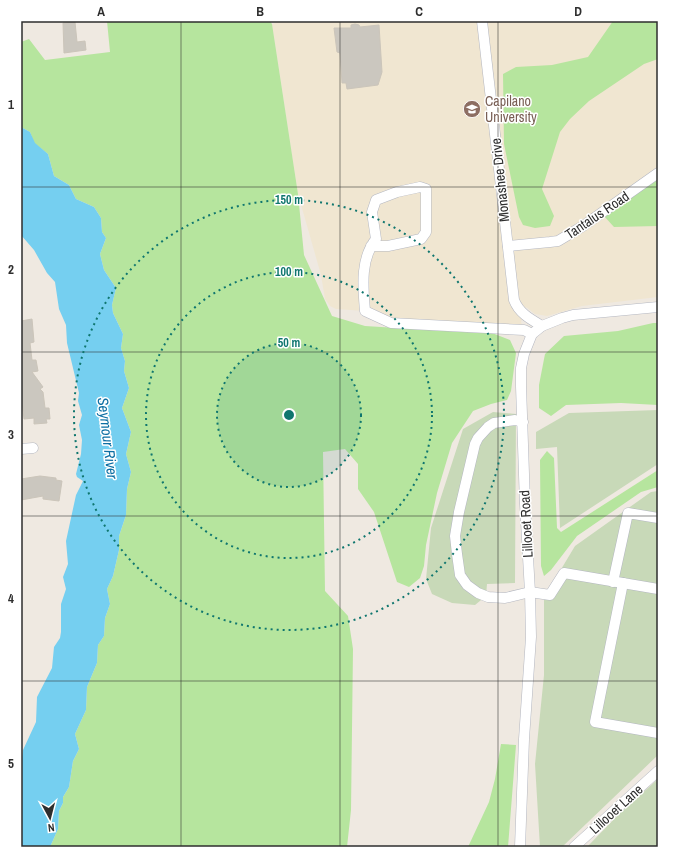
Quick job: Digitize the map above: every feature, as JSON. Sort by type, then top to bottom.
[{"type":"street","name":"Monashee Drive","points":[[482,21],[514,300],[517,306],[528,318],[542,326]]},
{"type":"street","name":"Tantalus Road","points":[[508,246],[558,241],[583,226],[658,173]]},
{"type":"street","points":[[371,246],[388,246],[421,239],[426,232],[426,190],[420,187],[397,192],[376,200],[372,212],[376,239],[371,246],[364,270],[363,289],[365,311],[391,323],[524,330],[532,334]]},
{"type":"street","name":"Lillooet Road","points":[[520,847],[524,739],[531,638],[521,368],[524,354],[532,334],[542,326],[562,318],[658,307]]},
{"type":"street","points":[[523,422],[515,420],[494,423],[478,438],[475,444],[455,536],[460,575],[467,585],[478,593],[488,597],[504,598],[530,592],[550,595],[564,573],[658,589]]},
{"type":"street","points":[[21,449],[33,448]]},
{"type":"street","points":[[658,518],[628,513],[595,722],[658,733]]},
{"type":"street","name":"Lillooet Lane","points":[[574,847],[658,770]]},
{"type":"shaded area","name":"Capilano University","points":[[281,21],[658,21],[658,297],[582,306],[547,316],[535,314],[526,307],[521,322],[524,330],[391,323],[365,311],[336,309],[330,306],[325,299],[321,275],[298,194],[272,24]]},
{"type":"green space","points":[[107,21],[270,21],[272,24],[298,194],[304,255],[332,316],[365,326],[492,333],[510,340],[516,353],[511,391],[507,400],[473,411],[452,443],[437,493],[426,545],[424,566],[420,578],[409,587],[397,582],[374,512],[358,489],[358,464],[345,449],[323,452],[325,591],[348,616],[353,649],[351,810],[347,847],[50,847],[58,829],[59,811],[63,803],[63,797],[69,787],[73,761],[79,749],[75,734],[86,710],[87,687],[97,663],[98,645],[104,636],[105,618],[110,604],[107,589],[113,576],[119,550],[119,536],[126,515],[127,489],[131,472],[126,454],[131,432],[122,408],[129,388],[124,371],[125,361],[121,348],[123,334],[113,313],[112,305],[116,288],[104,270],[100,254],[106,238],[102,232],[101,218],[94,207],[76,199],[69,185],[54,176],[48,154],[34,143],[30,132],[21,127],[21,42],[29,39],[45,60],[110,52]]},
{"type":"green space","points":[[613,21],[658,21],[658,59],[644,64],[589,101],[570,119],[560,132],[542,189],[554,216],[550,226],[535,228],[523,225],[519,217],[504,144],[503,74],[516,67],[552,65],[588,57]]},
{"type":"green space","points":[[658,178],[658,226],[614,227],[604,216]]},
{"type":"green space","points":[[658,323],[658,405],[621,403],[566,405],[551,416],[539,408],[539,385],[545,354],[564,336],[618,331]]},
{"type":"green space","points":[[658,410],[658,464],[560,528],[557,447],[536,449],[536,432],[569,413]]},
{"type":"green space","points":[[493,412],[516,414],[515,583],[487,584],[486,596],[475,605],[452,603],[432,594],[426,579],[431,528],[463,429]]},
{"type":"green space","points":[[547,451],[554,458],[557,528],[561,532],[658,470],[658,487],[641,492],[577,536],[551,570],[544,576],[541,566],[540,460]]},
{"type":"green space","points":[[658,491],[658,755],[562,847],[540,847],[535,764],[544,675],[544,594],[555,595],[557,576],[575,546],[651,492]]},
{"type":"green space","points":[[501,744],[516,745],[508,847],[468,847],[489,802],[495,779]]},
{"type":"green space","points":[[658,779],[658,847],[587,847],[619,814]]},
{"type":"water","name":"Seymour River","points":[[21,127],[30,132],[35,143],[48,154],[54,176],[69,185],[76,199],[94,207],[101,218],[102,232],[106,238],[100,254],[104,270],[116,288],[112,305],[113,313],[123,334],[121,348],[125,361],[124,371],[129,388],[122,408],[131,432],[126,454],[131,472],[127,489],[126,515],[119,536],[119,550],[113,576],[107,589],[110,604],[105,618],[104,636],[98,645],[97,663],[87,687],[86,710],[75,734],[79,749],[73,761],[69,787],[63,797],[63,803],[59,811],[58,829],[50,847],[21,847],[21,766],[23,750],[36,722],[37,697],[52,668],[54,647],[60,638],[61,604],[66,589],[63,577],[68,564],[66,541],[76,495],[83,481],[77,477],[76,474],[81,454],[82,440],[79,425],[82,415],[78,401],[79,393],[67,343],[66,325],[59,309],[55,282],[47,273],[34,250],[21,235]]},
{"type":"building","points":[[75,22],[77,42],[85,41],[86,50],[64,53],[63,23]]},
{"type":"building","points":[[351,25],[359,25],[360,27],[379,25],[382,72],[378,85],[347,89],[346,83],[342,83],[340,53],[337,52],[334,28],[351,28]]},
{"type":"building","points":[[32,319],[34,342],[30,343],[32,360],[36,360],[38,371],[32,372],[43,387],[40,389],[43,392],[45,408],[49,408],[50,419],[46,419],[47,423],[34,424],[34,418],[24,419],[21,393],[21,321]]},
{"type":"building","points":[[40,476],[56,478],[56,480],[62,481],[59,501],[43,499],[43,496],[21,500],[21,479]]},
{"type":"place","name":"Capilano University","points":[[472,109]]}]
